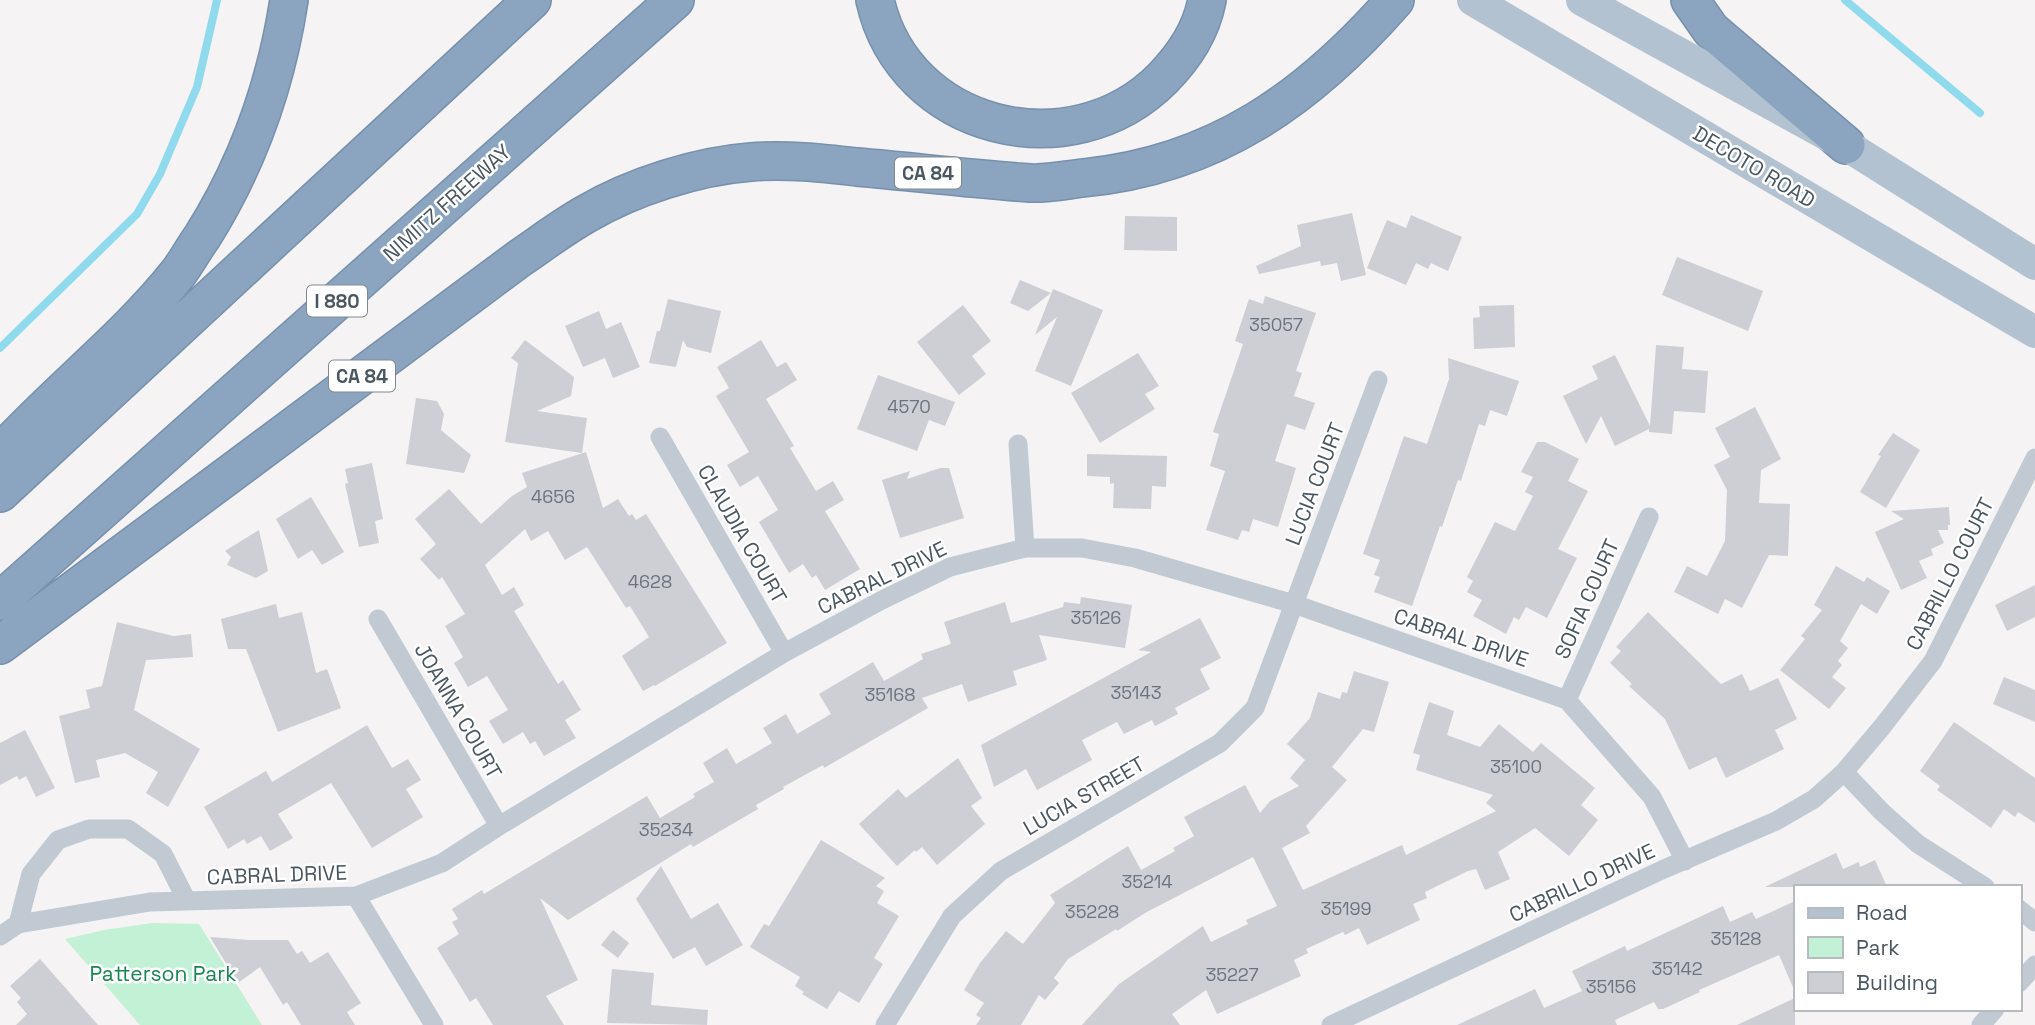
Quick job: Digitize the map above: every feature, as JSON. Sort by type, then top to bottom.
[{"type":"highway","points":[[0,454],[118,339],[179,271],[227,198],[262,118],[284,36],[289,0]]},
{"type":"highway","points":[[0,492],[532,0]]},
{"type":"highway","name":"NIMITZ FREEWAY","points":[[0,601],[675,0]]},
{"type":"highway","points":[[875,0],[879,18],[898,57],[930,90],[969,114],[1015,129],[1061,129],[1108,116],[1149,93],[1182,59],[1204,16],[1207,0]]},
{"type":"highway","name":"CA 84","points":[[0,645],[520,258],[587,213],[642,188],[696,170],[751,162],[809,162],[1034,183],[1137,171],[1190,155],[1242,131],[1286,103],[1329,70],[1395,0]]},
{"type":"highway","points":[[1690,0],[1711,30],[1846,145]]},
{"type":"main road","name":"DECOTO ROAD","points":[[1474,0],[2035,332]]},
{"type":"main road","points":[[1582,0],[1846,145],[2035,264]]},
{"type":"main road","points":[[2008,316],[2035,353]]},
{"type":"street","name":"LUCIA COURT","points":[[1294,604],[1378,380]]},
{"type":"street","name":"CLAUDIA COURT","points":[[660,437],[784,653]]},
{"type":"street","points":[[1018,443],[1025,548]]},
{"type":"street","name":"CABRILLO COURT","points":[[1844,772],[1933,661],[2035,458]]},
{"type":"street","name":"SOFIA COURT","points":[[1567,700],[1649,517]]},
{"type":"street","name":"CABRAL DRIVE","points":[[0,936],[18,924],[150,902],[356,896],[442,863],[784,653],[882,600],[950,567],[1025,548],[1082,548],[1135,558],[1294,604],[1567,700],[1652,797],[1685,862]]},
{"type":"street","name":"LUCIA STREET","points":[[885,1025],[952,916],[1000,871],[1220,743],[1255,708],[1294,604]]},
{"type":"street","name":"JOANNA COURT","points":[[378,619],[499,826]]},
{"type":"street","points":[[1844,772],[1882,812],[1919,844],[1981,885]]},
{"type":"street","name":"CABRILLO DRIVE","points":[[1331,1025],[1776,821],[1814,799],[1844,772]]},
{"type":"street","name":"CABRAL DRIVE","points":[[18,924],[31,874],[58,840],[89,829],[128,828],[163,854],[187,901]]},
{"type":"street","points":[[356,896],[434,1025]]},
{"type":"street","points":[[2021,911],[2035,922]]},
{"type":"street","points":[[2021,981],[2035,965]]},
{"type":"street","points":[[1981,1025],[1993,1011]]},
{"type":"green space","name":"Patterson Park","points":[[152,923],[199,924],[262,1025],[140,1025],[65,939]]},
{"type":"building","points":[[1352,213],[1366,275],[1341,281],[1337,263],[1321,266],[1320,261],[1259,274],[1256,266],[1301,246],[1297,225]]},
{"type":"building","points":[[1411,215],[1462,237],[1448,271],[1431,263],[1428,269],[1416,263],[1406,285],[1367,268],[1387,220],[1406,228]]},
{"type":"building","points":[[1125,216],[1177,217],[1177,251],[1124,250]]},
{"type":"building","points":[[1677,257],[1763,291],[1748,331],[1662,295]]},
{"type":"building","points":[[1020,280],[1051,293],[1028,311],[1010,303]]},
{"type":"building","points":[[1053,289],[1103,310],[1071,386],[1035,371],[1057,317],[1035,335]]},
{"type":"building","points":[[1265,296],[1316,313],[1296,371],[1302,373],[1294,396],[1315,403],[1305,430],[1287,424],[1275,461],[1296,468],[1278,527],[1253,519],[1249,532],[1242,530],[1238,540],[1206,530],[1225,471],[1210,466],[1219,434],[1213,432],[1243,344],[1235,341],[1249,299],[1263,304]]},
{"type":"building","points":[[668,299],[721,311],[711,353],[687,347],[683,340],[676,367],[649,363]]},
{"type":"building","points":[[963,305],[991,341],[972,356],[986,374],[959,395],[917,342]]},
{"type":"building","points":[[1514,305],[1515,347],[1474,349],[1473,318],[1480,317],[1479,306]]},
{"type":"building","points":[[599,311],[606,329],[621,322],[640,367],[613,378],[605,358],[583,367],[565,326]]},
{"type":"building","points":[[525,340],[574,377],[571,396],[537,411],[587,418],[582,453],[505,442],[518,363],[511,358]]},
{"type":"building","points":[[761,340],[777,367],[786,362],[797,380],[766,399],[794,446],[790,448],[816,491],[833,481],[844,500],[825,511],[860,569],[825,590],[816,575],[812,578],[803,564],[789,573],[759,522],[778,510],[758,476],[740,487],[727,465],[749,452],[716,396],[729,388],[717,367]]},
{"type":"building","points":[[1656,345],[1684,347],[1682,369],[1708,371],[1705,413],[1674,411],[1672,434],[1649,432],[1649,429],[1615,446],[1601,416],[1586,444],[1563,396],[1598,379],[1592,366],[1615,355],[1650,426]]},
{"type":"building","points":[[1138,353],[1159,386],[1145,394],[1155,409],[1100,443],[1071,393]]},
{"type":"building","points":[[1448,358],[1519,381],[1507,416],[1490,410],[1485,426],[1479,424],[1461,481],[1458,480],[1412,606],[1374,592],[1380,577],[1374,575],[1380,560],[1363,554],[1404,436],[1427,444],[1449,379]]},
{"type":"building","points":[[878,375],[955,402],[945,426],[929,420],[917,451],[857,429]]},
{"type":"building","points":[[416,398],[437,401],[444,414],[441,430],[471,455],[464,473],[406,464]]},
{"type":"building","points":[[1755,407],[1781,459],[1761,470],[1759,503],[1790,504],[1788,556],[1769,555],[1742,608],[1725,599],[1718,614],[1674,592],[1687,566],[1707,576],[1725,541],[1727,490],[1714,465],[1730,457],[1715,428]]},
{"type":"building","points":[[1893,433],[1920,450],[1886,508],[1860,492],[1881,456],[1878,455]]},
{"type":"building","points":[[1537,442],[1545,442],[1579,459],[1568,481],[1588,491],[1558,549],[1577,558],[1547,618],[1526,607],[1519,620],[1514,617],[1506,634],[1473,616],[1482,600],[1467,592],[1473,581],[1467,577],[1495,522],[1515,531],[1533,496],[1525,492],[1533,477],[1521,472]]},
{"type":"building","points":[[586,452],[603,508],[618,499],[629,516],[632,514],[636,520],[646,514],[727,643],[643,691],[622,656],[649,637],[630,606],[626,608],[587,547],[565,560],[548,531],[531,541],[525,529],[485,565],[502,595],[514,587],[524,605],[514,611],[558,684],[563,680],[581,710],[565,720],[576,738],[544,756],[535,741],[530,744],[523,732],[503,744],[489,721],[508,710],[487,676],[468,687],[454,663],[463,657],[445,626],[465,614],[442,577],[439,580],[420,559],[436,544],[415,519],[449,489],[481,524],[512,496],[527,487],[522,473]]},
{"type":"building","points":[[1087,454],[1167,456],[1166,487],[1152,486],[1151,509],[1113,508],[1114,483],[1110,484],[1110,477],[1087,476]]},
{"type":"building","points":[[372,463],[383,519],[375,521],[379,543],[359,547],[345,484],[348,483],[345,469]]},
{"type":"building","points":[[940,468],[949,468],[964,518],[900,538],[882,480],[910,471],[907,479]]},
{"type":"building","points":[[311,497],[344,552],[322,565],[312,550],[298,559],[276,519]]},
{"type":"building","points":[[1949,507],[1948,530],[1938,530],[1944,543],[1931,549],[1933,555],[1919,561],[1927,578],[1901,590],[1875,532],[1904,519],[1891,511]]},
{"type":"building","points":[[259,530],[268,571],[256,578],[227,565],[231,557],[225,551]]},
{"type":"building","points":[[1836,566],[1864,582],[1867,577],[1890,591],[1877,614],[1861,604],[1840,641],[1848,648],[1838,661],[1842,665],[1832,677],[1846,688],[1829,709],[1780,670],[1805,639],[1801,636],[1822,610],[1814,605]]},
{"type":"building","points":[[2035,585],[2035,617],[2007,631],[1995,605]]},
{"type":"building","points":[[1081,597],[1132,605],[1125,648],[1039,635],[1047,660],[1013,671],[1017,685],[968,702],[962,684],[922,698],[928,708],[824,768],[823,765],[783,787],[784,789],[756,805],[758,809],[693,847],[691,844],[568,920],[540,898],[578,980],[546,996],[564,1025],[493,1025],[476,998],[470,1002],[437,948],[459,934],[452,922],[458,919],[452,909],[482,890],[484,894],[647,796],[660,818],[714,782],[703,763],[727,748],[736,764],[772,743],[763,728],[786,714],[797,734],[831,714],[819,694],[873,662],[884,681],[923,659],[921,654],[951,644],[944,622],[1005,602],[1011,623],[1063,607],[1064,602],[1080,604]]},
{"type":"building","points":[[276,604],[279,618],[302,612],[316,673],[327,669],[341,708],[278,732],[246,649],[228,649],[221,619]]},
{"type":"building","points":[[1648,612],[1721,684],[1742,674],[1750,691],[1778,678],[1797,719],[1775,730],[1784,749],[1726,778],[1716,757],[1689,770],[1665,719],[1629,686],[1632,684],[1610,663],[1621,651],[1616,647]]},
{"type":"building","points":[[1200,618],[1221,658],[1200,669],[1210,689],[1175,708],[1178,714],[1155,726],[1152,720],[1124,734],[1117,722],[1082,740],[1092,760],[1037,790],[1026,769],[994,787],[981,745],[1151,652],[1138,650]]},
{"type":"building","points":[[117,622],[173,636],[191,634],[193,657],[146,660],[134,710],[200,749],[168,807],[146,793],[158,772],[125,753],[96,760],[100,777],[75,783],[59,716],[90,708],[86,690],[102,686]]},
{"type":"building","points":[[1354,671],[1389,682],[1374,732],[1363,729],[1332,767],[1347,780],[1306,826],[1310,833],[1282,848],[1303,890],[1402,845],[1406,855],[1496,811],[1486,803],[1493,795],[1416,770],[1420,755],[1413,753],[1429,702],[1454,711],[1447,735],[1480,747],[1499,724],[1533,752],[1541,743],[1595,788],[1581,805],[1598,820],[1569,856],[1535,828],[1498,852],[1510,879],[1485,890],[1476,869],[1468,871],[1425,892],[1427,898],[1413,904],[1420,920],[1367,945],[1359,928],[1345,935],[1343,932],[1306,949],[1308,953],[1294,960],[1301,976],[1217,1014],[1206,990],[1172,1014],[1180,1025],[1082,1025],[1119,984],[1203,926],[1211,942],[1248,924],[1246,920],[1277,906],[1253,857],[1145,913],[1068,959],[1054,978],[1059,983],[1045,1000],[1039,995],[1021,1025],[976,1025],[981,1018],[976,1015],[984,1003],[964,990],[980,963],[1006,931],[1023,944],[1055,903],[1050,895],[1128,846],[1141,870],[1175,851],[1173,848],[1194,836],[1184,817],[1245,785],[1260,813],[1270,801],[1299,786],[1290,778],[1305,760],[1287,744],[1310,718],[1318,692],[1340,699],[1342,692],[1347,693]]},
{"type":"building","points":[[2004,677],[2035,690],[2035,722],[1993,704]]},
{"type":"building","points":[[1954,722],[2035,778],[2035,823],[2018,812],[2015,817],[2004,809],[1991,828],[1937,790],[1940,786],[1920,771]]},
{"type":"building","points":[[367,725],[392,768],[408,759],[421,780],[406,789],[423,817],[372,848],[331,783],[278,814],[293,838],[270,851],[261,836],[247,844],[244,839],[228,849],[204,807],[266,771],[272,782]]},
{"type":"building","points":[[25,730],[55,788],[36,797],[26,776],[19,780],[17,776],[0,785],[0,743]]},
{"type":"building","points":[[958,758],[982,798],[971,806],[985,824],[937,865],[922,847],[897,866],[859,824],[898,789],[906,798]]},
{"type":"building","points":[[821,840],[885,878],[876,886],[884,891],[877,903],[899,916],[874,958],[883,964],[859,1003],[839,991],[827,1009],[802,994],[804,992],[795,986],[800,977],[750,947],[764,924],[769,926]]},
{"type":"building","points":[[1836,853],[1843,869],[1859,862],[1860,867],[1875,860],[1886,885],[1794,885],[1765,887]]},
{"type":"building","points":[[661,866],[691,919],[718,903],[743,945],[706,966],[695,947],[673,959],[636,899]]},
{"type":"building","points":[[1794,901],[1794,990],[1779,955],[1663,1009],[1658,1009],[1654,1002],[1615,1020],[1617,1025],[1457,1025],[1535,989],[1544,1008],[1582,991],[1572,971],[1625,946],[1627,951],[1723,906],[1730,922],[1752,912],[1756,919]]},
{"type":"building","points":[[613,930],[629,943],[618,958],[601,945]]},
{"type":"building","points":[[210,937],[288,940],[297,954],[302,951],[310,963],[328,952],[361,1003],[347,1012],[355,1025],[301,1025],[287,1002],[283,1005],[260,967],[238,983]]},
{"type":"building","points":[[40,959],[98,1025],[16,1025],[27,1014],[17,1002],[21,998],[10,986]]},
{"type":"building","points":[[612,969],[654,973],[651,1005],[708,1010],[707,1025],[607,1023]]},
{"type":"building","points":[[1794,998],[1795,1025],[1737,1025]]},
{"type":"waterway","points":[[0,348],[137,214],[160,174],[197,87],[217,0]]},
{"type":"waterway","points":[[1845,0],[1980,113]]}]
